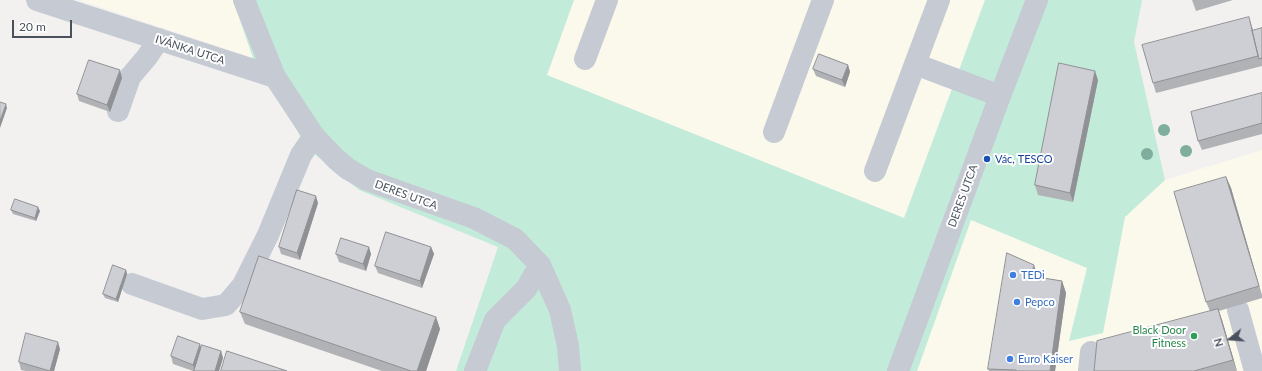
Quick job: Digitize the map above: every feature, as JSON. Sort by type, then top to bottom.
[{"type":"street","name":"IVÁNKA UTCA","points":[[37,0],[275,77]]},
{"type":"street","name":"DERES UTCA","points":[[244,0],[275,77],[314,136],[348,169],[367,180],[474,218],[515,239],[540,265],[560,310],[568,346],[570,371]]},
{"type":"street","points":[[585,59],[607,0]]},
{"type":"street","points":[[774,132],[823,0]]},
{"type":"street","points":[[875,171],[939,0]]},
{"type":"street","name":"DERES UTCA","points":[[898,371],[1037,0]]},
{"type":"street","points":[[118,111],[130,77],[147,57],[159,39]]},
{"type":"street","points":[[915,64],[1000,96]]},
{"type":"street","points":[[132,284],[202,309],[226,305],[242,285],[268,235],[301,155],[314,136]]},
{"type":"street","points":[[475,371],[495,320],[526,289],[540,265]]},
{"type":"street","points":[[1238,310],[1255,371]]},
{"type":"shaded area","points":[[79,0],[233,0],[253,58]]},
{"type":"shaded area","points":[[574,0],[985,0],[904,218],[546,75]]},
{"type":"shaded area","points":[[1262,150],[1262,371],[917,371],[971,220],[1087,268],[1069,341],[1103,333],[1125,217],[1165,180]]},
{"type":"green space","points":[[233,0],[574,0],[547,75],[904,218],[985,0],[1142,0],[1134,42],[1165,180],[1125,217],[1103,333],[1069,341],[1087,268],[971,220],[917,371],[456,371],[498,247],[359,190],[308,149],[253,58]]},
{"type":"building","points":[[1249,17],[1258,56],[1153,83],[1142,45]]},
{"type":"building","points":[[1262,28],[1262,58],[1259,59],[1252,31]]},
{"type":"building","points":[[819,54],[848,65],[842,80],[813,69]]},
{"type":"building","points":[[89,60],[120,70],[107,105],[77,94]]},
{"type":"building","points":[[1059,63],[1095,71],[1070,193],[1035,185]]},
{"type":"building","points":[[1262,93],[1262,123],[1198,141],[1191,112]]},
{"type":"building","points":[[0,102],[6,104],[0,121]]},
{"type":"building","points":[[1226,177],[1259,286],[1206,302],[1174,192]]},
{"type":"building","points":[[297,190],[316,196],[297,253],[279,247]]},
{"type":"building","points":[[15,199],[38,207],[35,218],[11,210]]},
{"type":"building","points":[[386,232],[431,247],[420,281],[375,266]]},
{"type":"building","points":[[341,238],[369,247],[363,264],[336,254]]},
{"type":"building","points":[[1007,253],[1034,265],[1031,276],[1062,281],[1050,371],[988,369]]},
{"type":"building","points":[[259,256],[436,317],[417,371],[411,371],[240,312]]},
{"type":"building","points":[[113,265],[126,270],[116,299],[103,294]]},
{"type":"building","name":"Black Door Fitness","points":[[1218,309],[1233,360],[1194,371],[1094,371],[1097,341]]},
{"type":"building","points":[[26,333],[58,342],[50,371],[19,362]]},
{"type":"building","points":[[178,336],[200,344],[193,365],[171,356]]},
{"type":"building","points":[[202,345],[221,351],[215,371],[194,371]]},
{"type":"building","points":[[227,351],[287,371],[221,371]]},
{"type":"place","name":"Vác, TESCO","points":[[987,159]]},
{"type":"place","name":"TEDi","points":[[1013,275]]},
{"type":"place","name":"Pepco","points":[[1017,302]]},
{"type":"place","name":"Black Door Fitness","points":[[1194,336]]},
{"type":"place","name":"Euro Kaiser","points":[[1010,359]]}]
